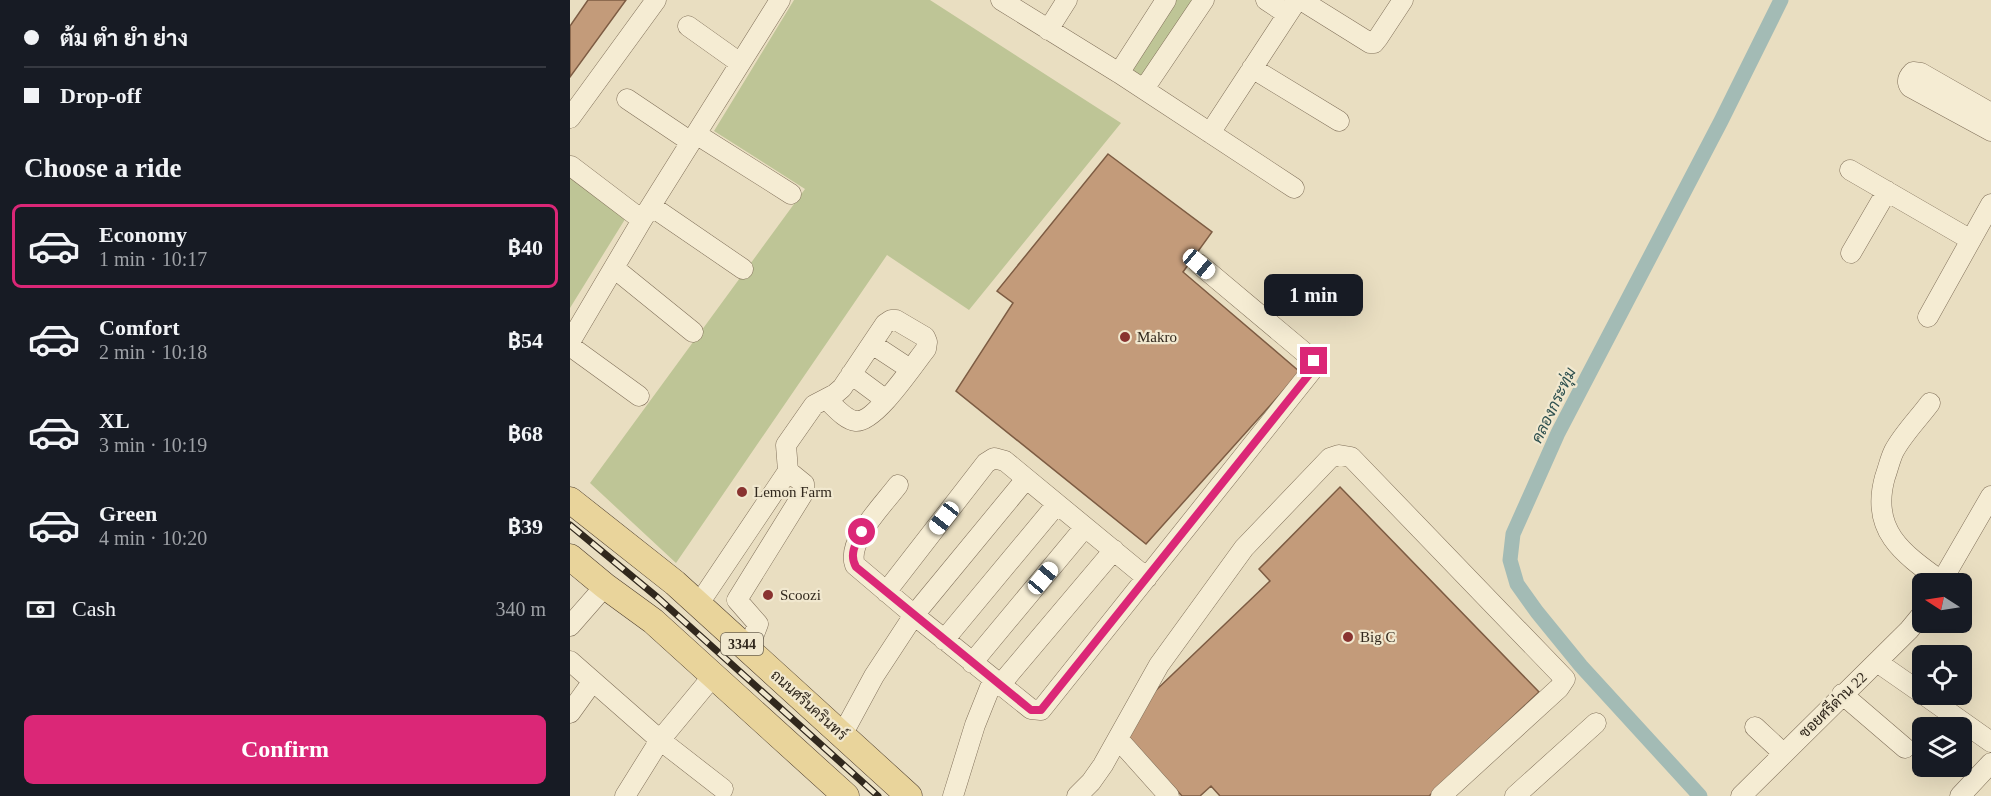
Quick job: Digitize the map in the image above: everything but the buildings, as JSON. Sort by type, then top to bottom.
[{"type":"main road","name":"ถนนศรีนครินทร์","points":[[570,500],[675,583],[909,796]]},
{"type":"main road","name":"3344","points":[[570,557],[653,621],[836,793]]},
{"type":"street","points":[[570,118],[656,0]]},
{"type":"street","points":[[639,396],[570,344],[647,213],[780,0]]},
{"type":"street","points":[[1001,0],[1144,89],[1294,188]]},
{"type":"street","points":[[1048,30],[1067,0]]},
{"type":"street","points":[[1119,73],[1166,0]]},
{"type":"street","points":[[1144,89],[1204,0]]},
{"type":"street","points":[[1266,0],[1295,5],[1371,43],[1378,38],[1403,0]]},
{"type":"street","points":[[1210,133],[1295,5]]},
{"type":"street","points":[[688,26],[740,63]]},
{"type":"street","points":[[1252,68],[1339,121]]},
{"type":"street","points":[[1991,113],[1921,73],[1913,72],[1909,76],[1910,87],[1991,131]]},
{"type":"street","points":[[627,99],[791,194]]},
{"type":"street","points":[[572,166],[743,269]]},
{"type":"street","points":[[1850,170],[1971,240]]},
{"type":"street","points":[[1851,253],[1887,191]]},
{"type":"street","points":[[1928,317],[1991,204]]},
{"type":"street","points":[[898,485],[862,532],[853,555],[856,567],[1031,710],[1041,710],[1148,578],[1311,372],[1314,365],[1311,358],[1199,264]]},
{"type":"street","points":[[614,268],[693,332]]},
{"type":"street","points":[[698,605],[788,471],[786,445],[814,405],[842,388],[885,324],[891,320],[896,320],[925,337],[926,349],[886,399],[866,419],[857,421],[850,419],[826,399]]},
{"type":"street","points":[[872,344],[910,369]]},
{"type":"street","points":[[851,374],[886,399]]},
{"type":"street","points":[[1929,573],[1893,539],[1883,522],[1880,506],[1882,488],[1894,451],[1930,403]]},
{"type":"street","points":[[1077,796],[1096,775],[1160,665],[1244,548],[1330,458],[1344,455],[1350,457],[1565,679],[1559,688],[1441,796]]},
{"type":"street","points":[[886,592],[990,459],[1000,459],[1148,578]]},
{"type":"street","points":[[737,600],[804,492],[804,484],[788,471]]},
{"type":"street","points":[[842,735],[861,697],[914,615],[1026,479]]},
{"type":"street","points":[[1946,573],[1991,496]]},
{"type":"street","points":[[944,640],[1057,504]]},
{"type":"street","points":[[972,663],[1086,527]]},
{"type":"street","points":[[953,796],[975,725],[997,682],[1114,550]]},
{"type":"street","points":[[715,579],[758,624],[748,650]]},
{"type":"street","points":[[570,626],[605,586]]},
{"type":"street","name":"ซอยศรีด่าน 22","points":[[1741,796],[1912,626]]},
{"type":"street","points":[[570,661],[660,740],[723,789]]},
{"type":"street","points":[[1877,662],[1912,686]]},
{"type":"street","points":[[625,796],[660,740],[714,676]]},
{"type":"street","points":[[570,712],[593,681]]},
{"type":"street","points":[[1842,694],[1905,748]]},
{"type":"street","points":[[1939,705],[1991,742]]},
{"type":"street","points":[[1515,796],[1596,723]]},
{"type":"street","points":[[1755,727],[1783,753]]},
{"type":"street","points":[[1118,739],[1169,796]]},
{"type":"street","points":[[1960,796],[1991,763]]},
{"type":"green space","points":[[794,0],[930,0],[1121,123],[969,310],[887,255],[676,563],[590,483],[805,189],[714,131]]},
{"type":"green space","points":[[1175,0],[1197,0],[1142,82],[1127,72]]},
{"type":"green space","points":[[570,174],[627,216],[570,308]]},
{"type":"waterway","name":"คลองกระทุ่ม","points":[[1700,796],[1581,666],[1537,612],[1517,584],[1510,560],[1513,534],[1558,433],[1721,121],[1781,0]]},
{"type":"railway","points":[[570,525],[657,597],[878,796]]},
{"type":"place","name":"Makro","points":[[1125,337]]},
{"type":"place","name":"Lemon Farm","points":[[742,492]]},
{"type":"place","name":"Scoozi","points":[[768,595]]},
{"type":"place","name":"Big C","points":[[1348,637]]},
{"type":"route","points":[[862,532],[854,550],[853,559],[856,567],[1031,710],[1041,710],[1311,372],[1314,361]]}]
